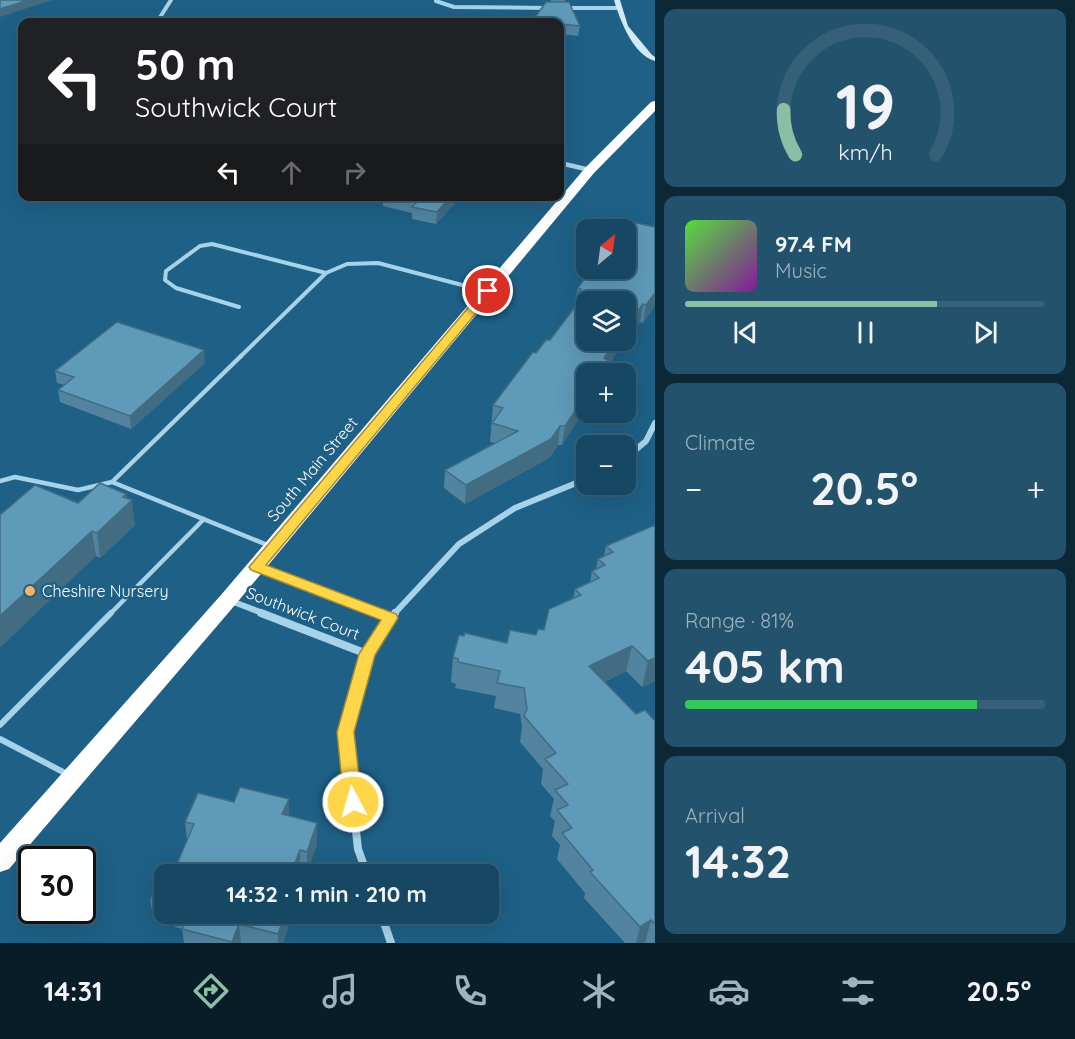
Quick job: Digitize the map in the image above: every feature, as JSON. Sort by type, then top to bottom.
[{"type":"highway","name":"South Main Street","points":[[564,201],[590,170],[655,104]]},
{"type":"highway","name":"South Main Street","points":[[0,861],[228,600],[564,201]]},
{"type":"street","points":[[159,18],[171,0]]},
{"type":"street","points":[[436,1],[454,7],[549,8]]},
{"type":"street","points":[[561,8],[618,4],[624,26],[649,57],[655,59]]},
{"type":"street","points":[[564,164],[590,170]]},
{"type":"street","points":[[636,450],[646,441],[655,423]]},
{"type":"street","name":"Southwick Court","points":[[363,864],[358,849],[345,732],[367,654],[390,618],[459,544],[515,508],[576,483]]},
{"type":"street","name":"Southwick Court","points":[[256,567],[390,618]]},
{"type":"street","name":"Southwick Court","points":[[228,600],[367,654]]},
{"type":"street","points":[[384,924],[391,943]]},
{"type":"lane","points":[[239,307],[176,288],[165,280],[166,271],[200,246],[212,244],[326,273]]},
{"type":"lane","points":[[0,481],[15,477],[78,490],[112,482],[326,273],[346,264],[378,263],[488,291]]},
{"type":"lane","points":[[112,482],[273,547]]},
{"type":"lane","points":[[0,725],[204,519]]},
{"type":"lane","points":[[0,739],[73,777]]},
{"type":"building","points":[[0,0],[28,0],[0,9]]},
{"type":"building","points":[[546,2],[569,2],[580,26],[564,24],[564,18],[534,18]]},
{"type":"building","points":[[413,201],[447,201],[437,212],[412,207],[417,202]]},
{"type":"building","points":[[636,223],[655,227],[655,293],[646,305],[643,304],[636,313],[636,291],[580,291],[581,289],[578,288],[584,279],[636,279]]},
{"type":"building","points":[[576,306],[576,351],[609,351],[604,358],[608,360],[607,363],[576,363],[576,410],[565,426],[560,426],[551,439],[466,485],[445,470],[518,431],[492,423],[503,408],[493,405],[533,352],[536,353],[546,340],[550,340]]},
{"type":"building","points":[[117,322],[204,350],[130,416],[58,390],[74,377],[55,371]]},
{"type":"building","points":[[100,483],[126,494],[123,497],[132,500],[97,533],[92,531],[0,616],[0,515],[35,485],[78,503]]},
{"type":"building","points":[[655,525],[655,658],[648,661],[632,646],[589,666],[636,714],[645,710],[655,721],[655,924],[651,920],[640,927],[590,872],[593,870],[562,833],[572,828],[557,810],[568,805],[555,790],[568,784],[545,759],[556,753],[524,716],[527,709],[524,688],[497,683],[500,671],[458,662],[458,659],[453,657],[459,635],[464,636],[465,633],[507,643],[510,630],[536,635],[538,629],[544,630],[549,609],[581,595],[575,589],[599,578],[592,571],[605,565],[598,559],[613,552],[606,546]]},
{"type":"building","points":[[240,787],[289,799],[282,814],[317,823],[307,852],[300,850],[295,864],[177,864],[194,824],[185,822],[198,793],[234,802]]},
{"type":"building","points":[[184,924],[239,924],[232,942],[182,929]]},
{"type":"building","points":[[239,924],[282,924],[278,934]]},
{"type":"place","name":"Cheshire Nursery","points":[[30,591]]},
{"type":"route","points":[[353,802],[345,732],[367,654],[390,618],[256,567],[488,291]]}]
